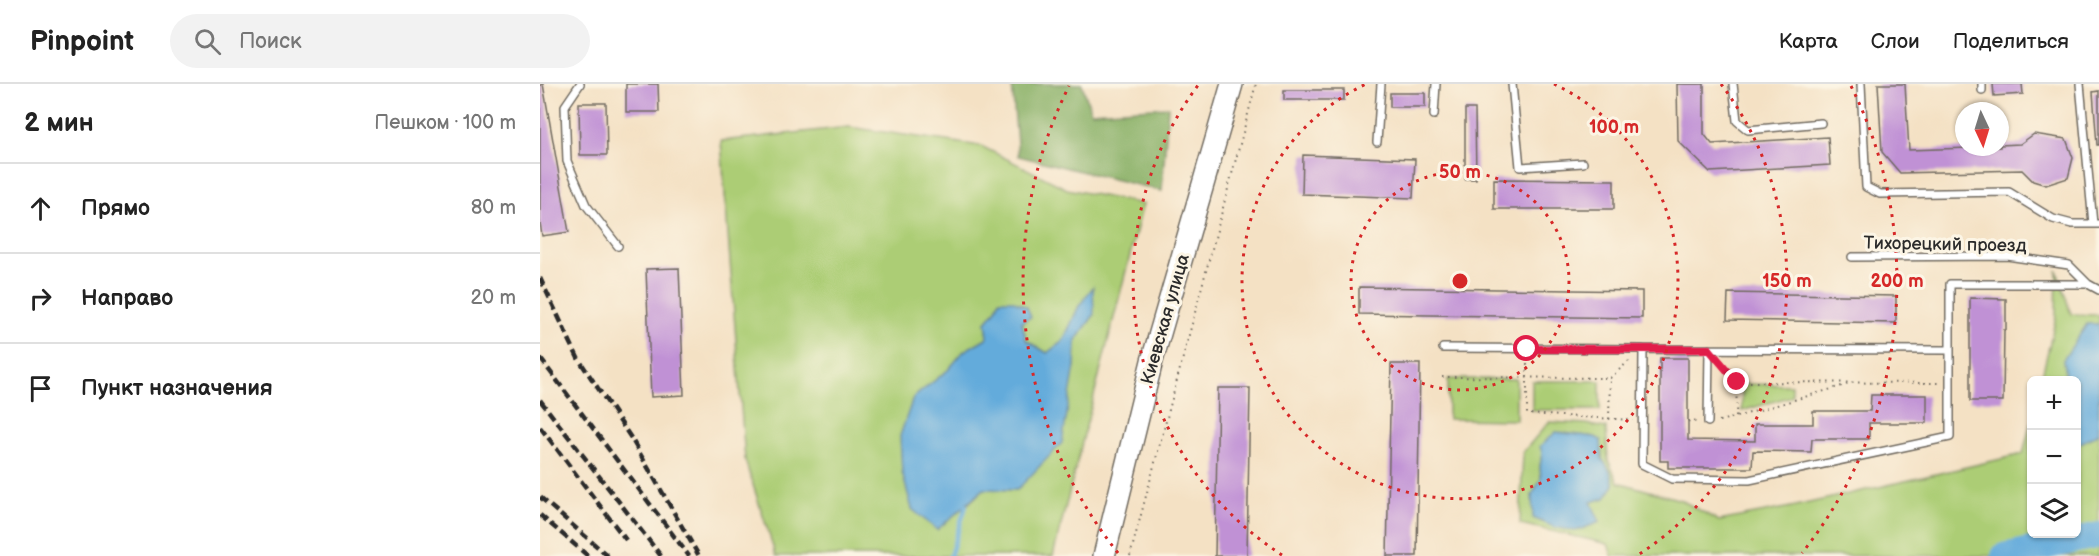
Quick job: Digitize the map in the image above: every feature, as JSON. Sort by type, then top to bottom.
[{"type":"main road","name":"Киевская улица","points":[[1104,556],[1152,361],[1232,84]]},
{"type":"lane","points":[[580,84],[565,106],[567,161],[586,205],[618,246]]},
{"type":"lane","points":[[1377,142],[1382,84]]},
{"type":"lane","points":[[1434,115],[1436,84]]},
{"type":"lane","points":[[1512,84],[1520,167],[1583,164]]},
{"type":"lane","points":[[1733,84],[1737,121],[1748,130],[1821,123]]},
{"type":"lane","points":[[1861,84],[1866,187],[1880,194],[2009,192],[2053,219],[2072,225],[2096,224],[2080,84]]},
{"type":"lane","name":"Тихорецкий проезд","points":[[1852,257],[2007,256],[2069,265],[2088,284],[2099,290]]},
{"type":"lane","points":[[1642,349],[1642,464],[1672,480],[1749,480],[1950,437],[1950,284],[2088,284]]},
{"type":"lane","points":[[1443,348],[1950,350]]},
{"type":"lane","points":[[1708,422],[1709,349]]},
{"type":"path","points":[[1131,556],[1256,84]]},
{"type":"path","points":[[1527,349],[1527,414],[1642,420]]},
{"type":"path","points":[[1442,377],[1610,378],[1642,349]]},
{"type":"path","points":[[1709,349],[1737,382],[1736,417]]},
{"type":"path","points":[[1609,419],[1610,378]]},
{"type":"path","points":[[1737,382],[1950,383]]},
{"type":"path","points":[[1688,421],[1708,422],[1736,417],[1854,382]]},
{"type":"green space","points":[[1012,84],[1082,84],[1091,112],[1168,107],[1162,191],[1018,156]]},
{"type":"green space","points":[[849,127],[981,146],[1067,189],[1143,204],[1053,556],[776,556],[745,460],[721,141]],"holes":[[[1000,300],[1022,322],[1026,340],[1047,353],[1063,341],[1079,306],[1094,315],[1076,340],[1075,366],[1017,490],[984,489],[966,506],[913,398],[948,370],[964,351],[988,337],[986,322]]]},
{"type":"green space","points":[[2057,270],[2071,314],[2099,315],[2099,324],[2087,324],[2065,376],[2042,376],[2056,317]]},
{"type":"green space","points":[[1448,379],[1516,379],[1516,420],[1448,419]]},
{"type":"green space","points":[[1532,381],[1600,381],[1600,410],[1532,410]]},
{"type":"green space","points":[[1742,384],[1792,385],[1792,396],[1742,411]]},
{"type":"green space","points":[[1549,422],[1586,424],[1606,428],[1608,460],[1618,482],[1681,500],[1719,521],[1796,506],[2023,454],[2027,438],[2027,538],[2081,538],[2081,443],[2099,433],[2099,556],[1612,556],[1608,544],[1520,524],[1523,452]],"holes":[[[1556,432],[1595,437],[1600,440],[1602,459],[1610,471],[1591,501],[1532,495],[1541,479],[1542,453]]]},
{"type":"water","points":[[1093,287],[1094,315],[1076,340],[1075,366],[1062,443],[1017,490],[984,489],[937,530],[912,509],[902,472],[900,436],[913,398],[948,370],[964,351],[988,337],[986,322],[1000,300],[1012,300],[1027,307],[1031,317],[1022,322],[1026,340],[1047,353],[1063,341],[1079,306]]},
{"type":"water","points":[[2087,324],[2099,324],[2099,433],[2081,443],[2081,376],[2065,376],[2063,360]]},
{"type":"water","points":[[1556,432],[1595,437],[1601,440],[1602,459],[1610,471],[1614,485],[1605,498],[1591,502],[1600,522],[1576,531],[1554,527],[1533,518],[1532,495],[1541,479],[1540,446]]},
{"type":"building","points":[[543,84],[569,232],[542,236],[540,222],[540,85]]},
{"type":"building","points":[[626,84],[658,84],[659,112],[626,112]]},
{"type":"building","points":[[1677,84],[1704,84],[1704,134],[1712,144],[1828,137],[1830,165],[1710,172],[1678,141]]},
{"type":"building","points":[[1878,84],[1905,84],[1909,150],[1955,148],[1955,156],[2009,156],[2009,145],[2020,144],[2034,134],[2066,139],[2073,158],[2068,178],[2046,185],[2033,181],[2022,170],[1900,173],[1882,152]]},
{"type":"building","points":[[1993,84],[2022,84],[2023,94],[1994,96]]},
{"type":"building","points":[[1284,90],[1344,90],[1344,100],[1284,100]]},
{"type":"building","points":[[2099,91],[2099,145],[2097,145],[2093,92]]},
{"type":"building","points":[[1390,93],[1425,93],[1425,107],[1390,107]]},
{"type":"building","points":[[579,103],[606,103],[607,155],[580,155]]},
{"type":"building","points":[[1465,109],[1475,109],[1476,179],[1465,179]]},
{"type":"building","points":[[1303,155],[1415,159],[1413,198],[1302,194]]},
{"type":"building","points":[[1494,179],[1614,180],[1614,209],[1494,209]]},
{"type":"building","points":[[679,268],[684,395],[651,397],[646,269]]},
{"type":"building","points":[[1359,287],[1642,291],[1642,318],[1359,314]]},
{"type":"building","points":[[1728,293],[1896,296],[1896,323],[1727,320]]},
{"type":"building","points":[[1970,298],[2006,299],[2003,401],[1970,401]]},
{"type":"building","points":[[1660,358],[1688,358],[1688,440],[1755,441],[1755,424],[1813,424],[1813,411],[1870,411],[1871,395],[1927,395],[1927,423],[1869,423],[1869,439],[1812,439],[1811,452],[1753,451],[1752,468],[1668,468],[1668,461],[1660,461]]},
{"type":"building","points":[[1391,364],[1420,364],[1417,556],[1387,556]]},
{"type":"building","points":[[1218,388],[1250,388],[1247,556],[1215,556]]},
{"type":"waterway","points":[[950,556],[966,506]]},
{"type":"waterway","points":[[2004,556],[2099,535]]},
{"type":"railway","points":[[540,278],[578,358],[631,438],[699,556]]},
{"type":"railway","points":[[540,358],[689,556]]},
{"type":"railway","points":[[540,400],[661,556]]},
{"type":"railway","points":[[540,427],[626,540]]},
{"type":"railway","points":[[540,497],[608,556]]},
{"type":"railway","points":[[540,515],[588,556]]},
{"type":"route","points":[[1527,349],[1709,349],[1737,382]]}]
